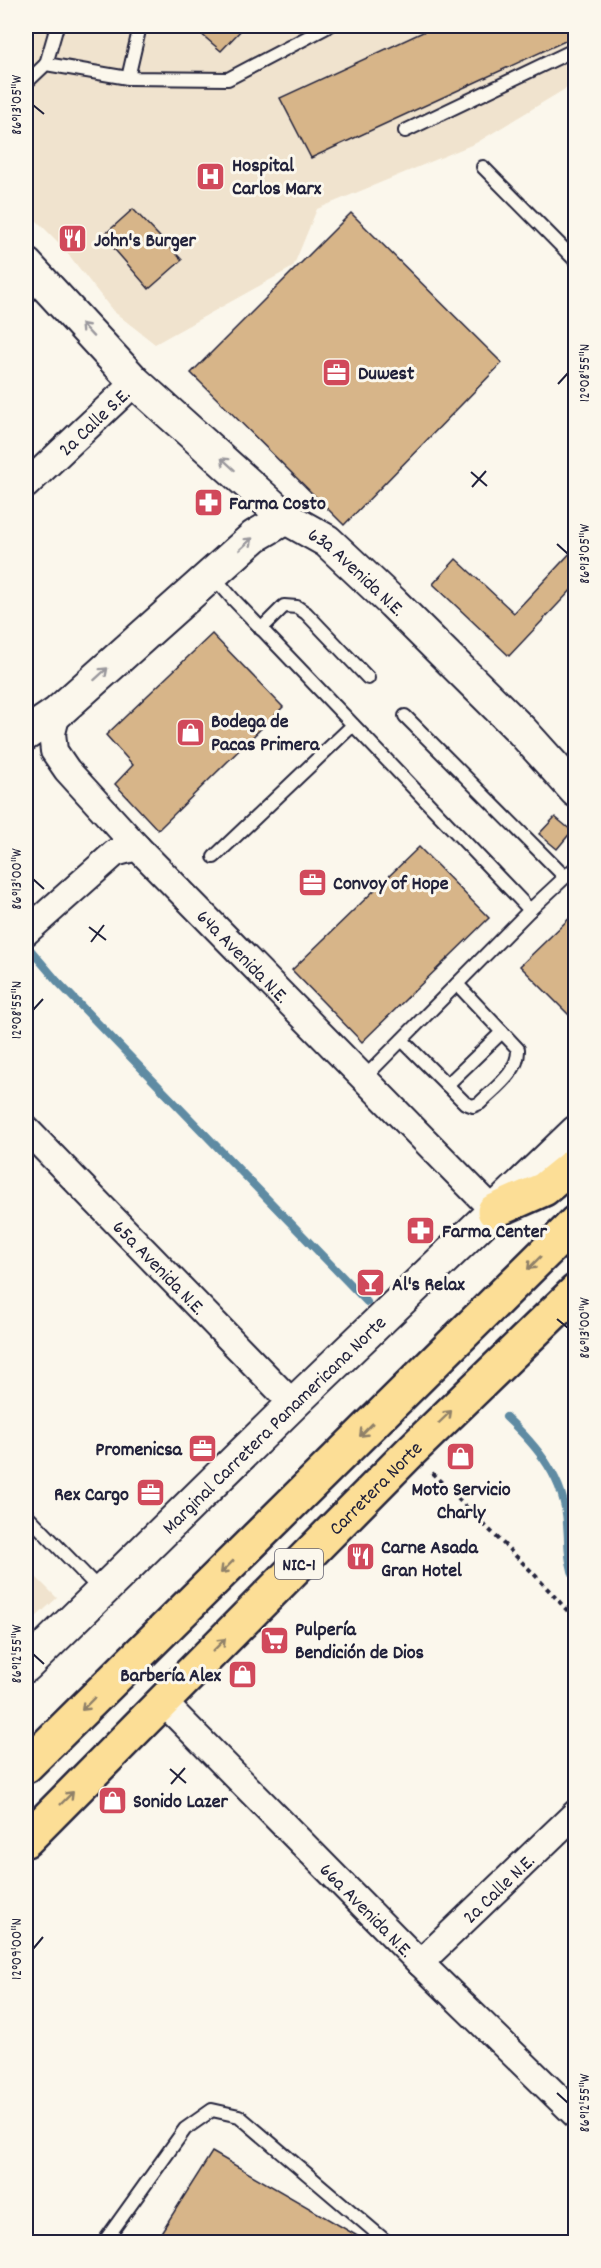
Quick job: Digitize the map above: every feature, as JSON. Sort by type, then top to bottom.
[{"type":"highway","points":[[494,1210],[544,1189],[576,1163]]},
{"type":"highway","name":"NIC-1","points":[[26,1766],[576,1222]]},
{"type":"highway","name":"Carretera Norte","points":[[26,1840],[410,1452],[576,1291]]},
{"type":"street","name":"63a Avenida N.E.","points":[[26,264],[135,382],[286,518],[327,541],[522,731],[576,790]]},
{"type":"street","name":"2a Calle S.E.","points":[[26,485],[135,382]]},
{"type":"street","points":[[26,734],[57,713],[255,536],[286,518]]},
{"type":"street","name":"64a Avenida N.E.","points":[[57,713],[52,734],[54,751],[67,770],[137,847],[494,1210]]},
{"type":"street","points":[[31,927],[115,853],[137,847]]},
{"type":"street","name":"65a Avenida N.E.","points":[[26,1129],[293,1404]]},
{"type":"street","name":"Marginal Carretera Panamericana Norte","points":[[26,1666],[293,1404],[576,1132]]},
{"type":"street","name":"66a Avenida N.E.","points":[[163,1702],[420,1963],[576,2115]]},
{"type":"street","name":"2a Calle N.E.","points":[[420,1963],[576,1813]]},
{"type":"lane","points":[[26,83],[46,64],[57,26]]},
{"type":"lane","points":[[128,78],[140,26]]},
{"type":"lane","points":[[46,64],[128,78],[228,79],[329,26]]},
{"type":"lane","points":[[405,131],[576,50]]},
{"type":"lane","points":[[483,167],[576,261]]},
{"type":"lane","points":[[212,575],[530,910]]},
{"type":"lane","points":[[261,629],[284,606],[297,607],[306,612],[368,678]]},
{"type":"lane","points":[[405,716],[565,877]]},
{"type":"lane","points":[[214,857],[353,725]]},
{"type":"lane","points":[[364,1078],[530,910],[576,867]]},
{"type":"lane","points":[[402,1040],[465,1103],[473,1106],[480,1103],[514,1069],[518,1060],[518,1048],[457,984]]},
{"type":"lane","points":[[447,1085],[502,1032]]},
{"type":"lane","points":[[26,1514],[101,1591]]},
{"type":"lane","points":[[104,2242],[185,2129],[212,2110],[239,2116],[387,2242]]},
{"type":"path","points":[[432,1472],[534,1574],[576,1620]]},
{"type":"shaded area","name":"Hospital Carlos Marx","points":[[26,26],[575,26],[575,83],[476,143],[317,209],[293,267],[155,344],[113,311],[61,245],[26,210]]},
{"type":"shaded area","points":[[26,1567],[57,1598],[26,1626]]},
{"type":"building","points":[[192,26],[245,26],[221,51]]},
{"type":"building","points":[[436,26],[576,26],[576,36],[311,158],[280,98]]},
{"type":"building","points":[[133,209],[182,260],[149,289],[103,236]]},
{"type":"building","points":[[351,213],[502,363],[344,525],[191,373]]},
{"type":"building","points":[[576,547],[576,585],[509,656],[433,584],[456,559],[514,613]]},
{"type":"building","points":[[212,634],[283,707],[158,830],[115,784],[133,765],[106,735]]},
{"type":"building","points":[[555,817],[572,831],[557,849],[539,834]]},
{"type":"building","points":[[419,847],[489,918],[362,1042],[292,970]]},
{"type":"building","points":[[576,912],[576,1022],[520,966]]},
{"type":"building","points":[[212,2152],[368,2242],[155,2242]]},
{"type":"waterway","points":[[29,948],[57,981],[367,1302]]},
{"type":"waterway","points":[[506,1417],[547,1464],[561,1492],[565,1508],[570,1561],[576,1583]]},
{"type":"place","name":"Hospital Carlos Marx","points":[[211,176]]},
{"type":"place","name":"John's Burger","points":[[73,239]]},
{"type":"place","name":"Duwest","points":[[337,372]]},
{"type":"place","name":"Farma Costo","points":[[208,502]]},
{"type":"place","name":"Bodega de Pacas Primera","points":[[190,732]]},
{"type":"place","name":"Convoy of Hope","points":[[312,882]]},
{"type":"place","name":"Farma Center","points":[[421,1230]]},
{"type":"place","name":"Al's Relax","points":[[371,1283]]},
{"type":"place","name":"Promenicsa","points":[[203,1448]]},
{"type":"place","name":"Moto Servicio Charly","points":[[461,1457]]},
{"type":"place","name":"Rex Cargo","points":[[150,1493]]},
{"type":"place","name":"Carne Asada Gran Hotel","points":[[360,1557]]},
{"type":"place","name":"Pulpería Bendición de Dios","points":[[274,1640]]},
{"type":"place","name":"Barbería Alex","points":[[242,1674]]},
{"type":"place","name":"Sonido Lazer","points":[[112,1800]]}]
